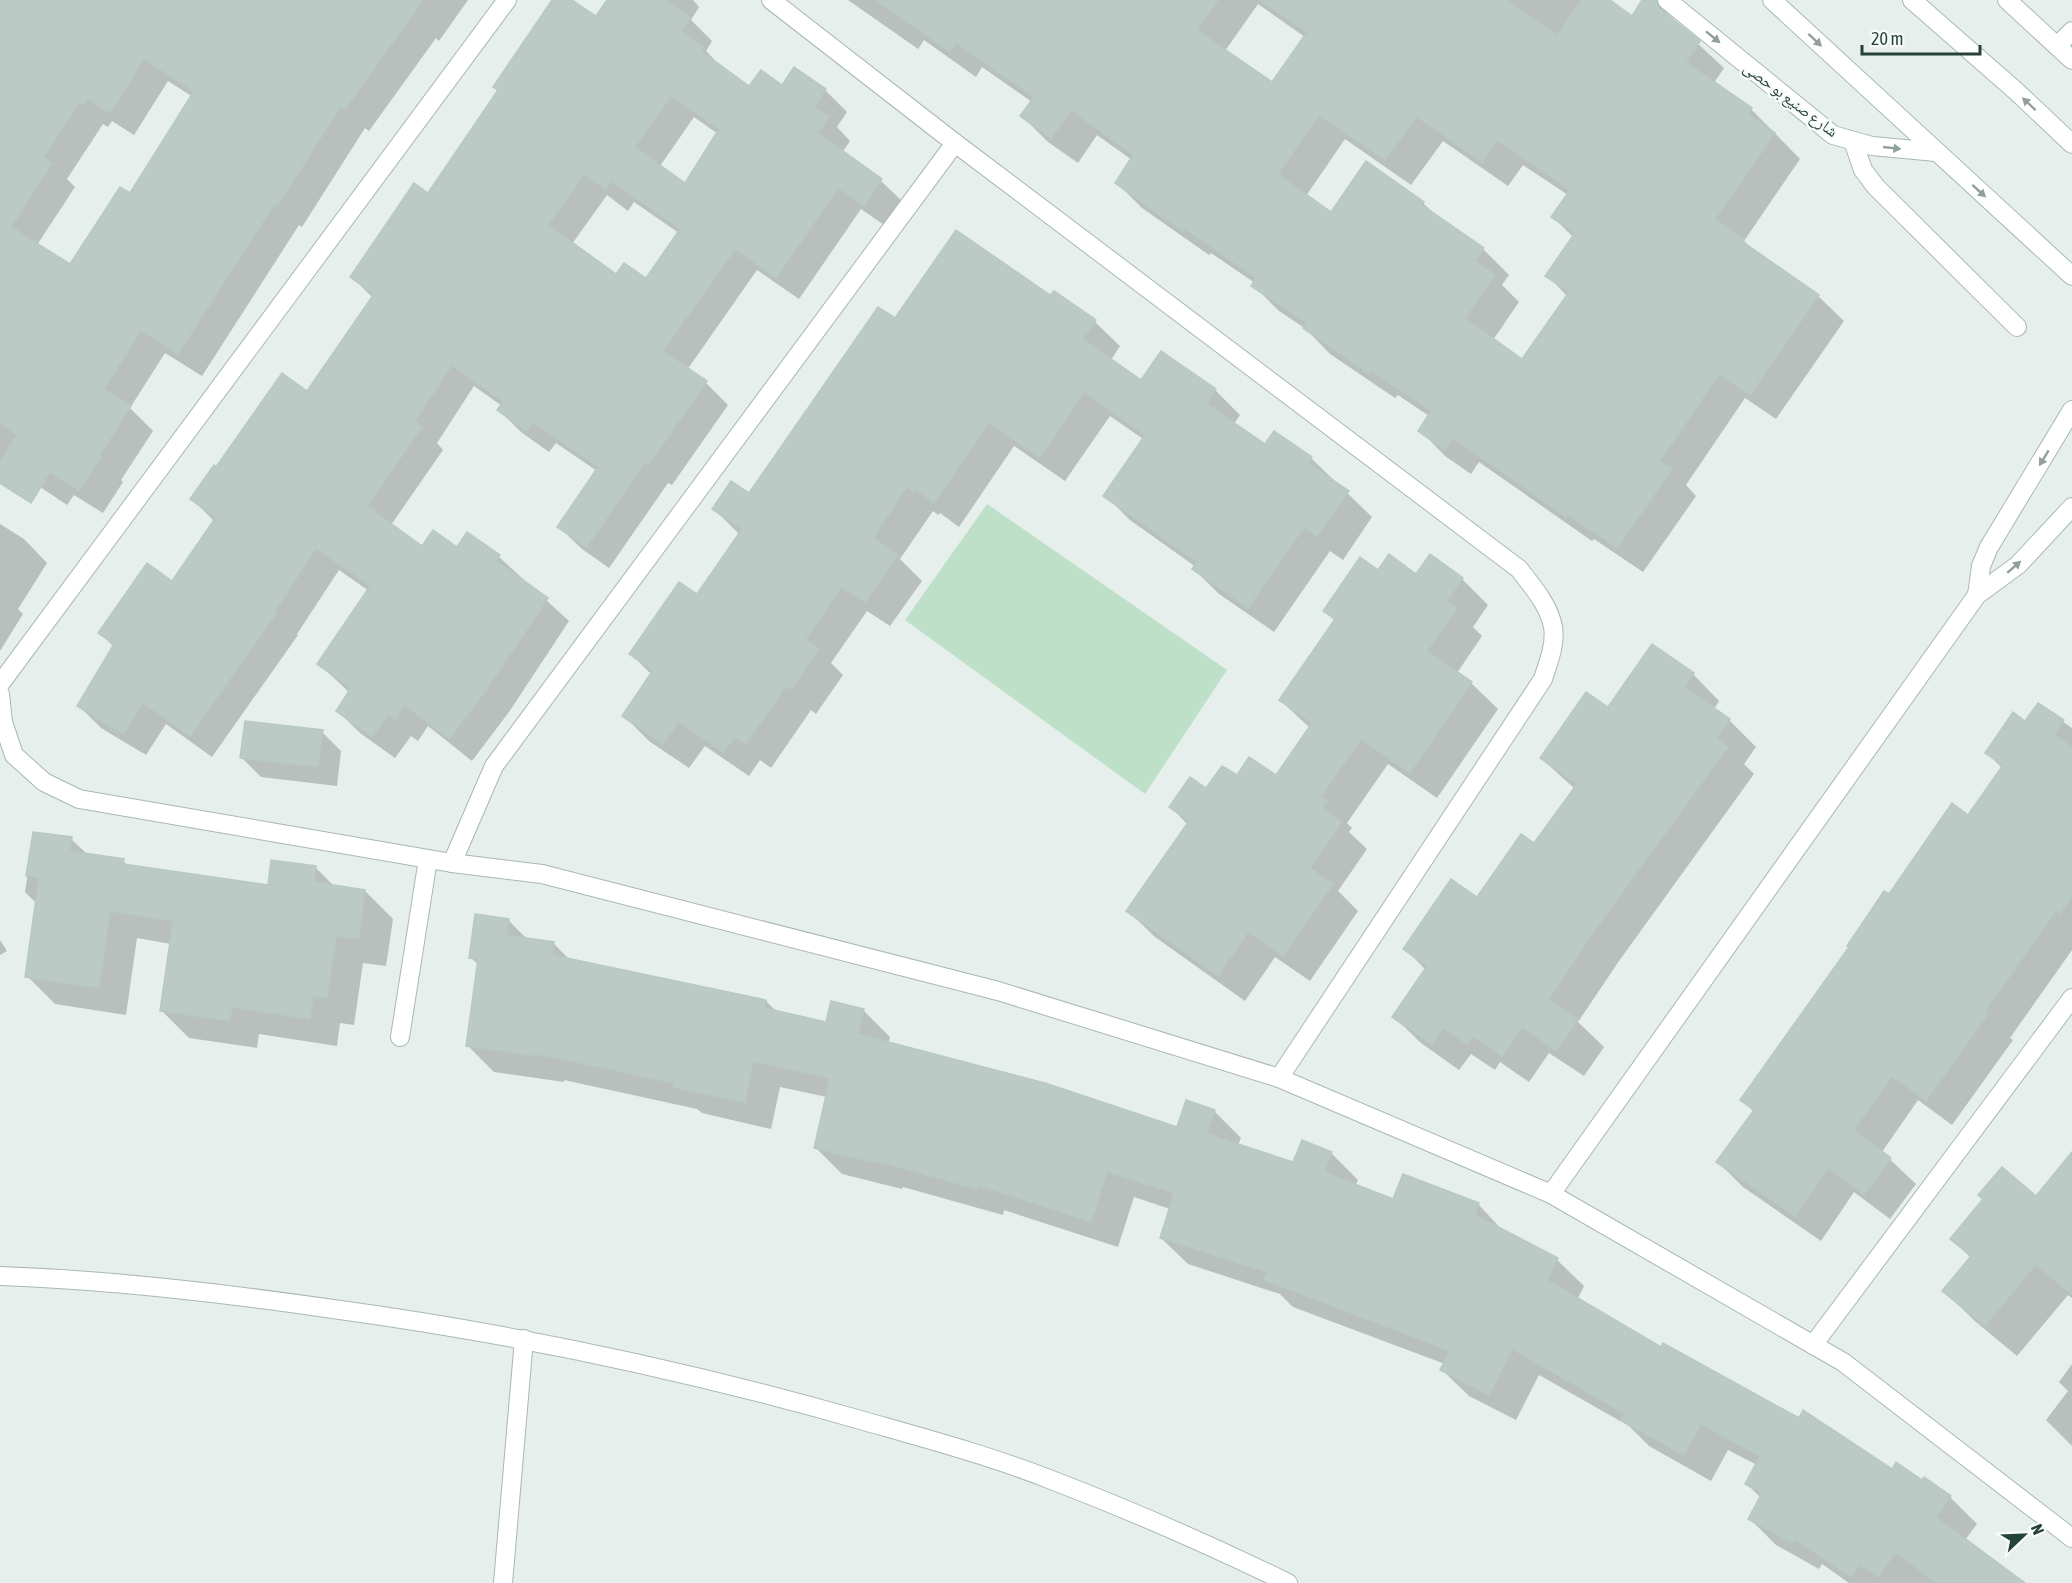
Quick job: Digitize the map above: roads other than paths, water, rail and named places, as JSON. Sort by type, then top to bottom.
[{"type":"street","points":[[0,684],[507,0]]},
{"type":"street","points":[[771,0],[955,143],[1519,569],[1541,598],[1553,627],[1551,654],[1543,679],[1279,1078]]},
{"type":"street","name":"شارع صنيع بو حصى","points":[[1667,0],[1833,135],[1872,146],[1936,152]]},
{"type":"street","points":[[1772,0],[2071,277]]},
{"type":"street","points":[[1912,0],[2017,92],[2072,144]]},
{"type":"street","points":[[2007,0],[2072,60]]},
{"type":"street","points":[[2057,46],[2072,31]]},
{"type":"street","points":[[1853,141],[1863,170],[1876,187],[2017,327]]},
{"type":"street","points":[[452,863],[494,766],[955,143]]},
{"type":"street","points":[[1977,594],[1981,566],[1989,546],[2072,411]]},
{"type":"street","points":[[1551,1194],[1977,594],[2018,565],[2072,507]]},
{"type":"street","points":[[0,694],[3,722],[14,755],[44,782],[79,799],[452,863],[542,874],[987,988],[1279,1078],[1551,1194],[1843,1362],[2072,1538]]},
{"type":"street","points":[[400,1038],[428,859]]},
{"type":"street","points":[[1813,1345],[2072,998]]},
{"type":"street","points":[[0,1276],[141,1286],[397,1317],[524,1339],[650,1366],[783,1398],[1014,1467],[1159,1524],[1288,1583]]},
{"type":"street","points":[[503,1583],[524,1339]]}]
